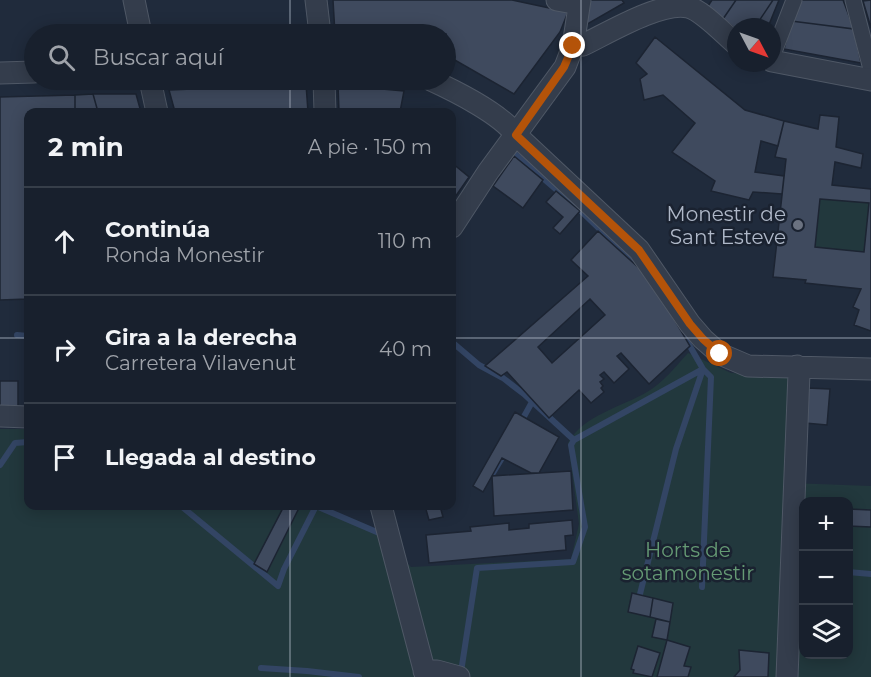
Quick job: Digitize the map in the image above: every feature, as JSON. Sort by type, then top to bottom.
[{"type":"street","points":[[134,0],[139,24]]},
{"type":"street","points":[[316,0],[319,24]]},
{"type":"street","points":[[456,221],[488,172],[564,67],[573,46],[579,2],[557,0]]},
{"type":"street","points":[[781,34],[794,0]]},
{"type":"street","points":[[854,0],[871,69]]},
{"type":"street","points":[[573,46],[583,45],[643,15],[690,4],[727,36]]},
{"type":"street","points":[[781,63],[871,80]]},
{"type":"street","points":[[0,73],[24,72]]},
{"type":"street","points":[[152,90],[156,108]]},
{"type":"street","points":[[324,90],[325,108]]},
{"type":"street","points":[[452,90],[508,125],[639,250],[696,331],[720,354],[748,366],[871,369]]},
{"type":"street","points":[[787,677],[799,373],[797,366]]},
{"type":"street","points":[[0,416],[24,417]]},
{"type":"street","points":[[382,510],[425,674],[437,671],[459,677]]},
{"type":"green space","points":[[820,199],[869,203],[864,252],[815,247]]},
{"type":"green space","name":"Horts de sotamonestir","points":[[688,353],[731,373],[794,376],[790,483],[871,486],[871,677],[0,677],[0,429],[24,429],[24,510],[324,510],[381,536],[411,567],[571,559],[579,524],[568,443],[583,425],[653,389]]},
{"type":"building","points":[[333,0],[512,0],[568,12],[560,32],[514,94],[456,61],[456,24],[334,24]]},
{"type":"building","points":[[584,0],[622,0],[624,3],[584,26]]},
{"type":"building","points":[[712,0],[736,0],[723,19],[708,6]]},
{"type":"building","points":[[736,0],[773,0],[761,18],[727,18],[727,22],[723,19]]},
{"type":"building","points":[[773,0],[779,0],[772,18],[761,18]]},
{"type":"building","points":[[801,0],[843,0],[854,29],[791,21]]},
{"type":"building","points":[[871,0],[871,28],[863,1]]},
{"type":"building","points":[[791,21],[854,29],[861,63],[784,49]]},
{"type":"building","points":[[655,37],[745,110],[784,121],[778,146],[761,141],[755,172],[784,176],[782,194],[753,192],[749,200],[711,191],[715,181],[672,152],[695,123],[663,95],[644,100],[640,79],[647,74],[636,63]]},
{"type":"building","points":[[169,90],[306,90],[308,108],[174,108]]},
{"type":"building","points":[[338,90],[404,91],[401,108],[339,108]]},
{"type":"building","points":[[93,94],[97,108],[75,108],[75,95]]},
{"type":"building","points":[[93,94],[136,94],[140,108],[97,108]]},
{"type":"building","points":[[75,95],[75,108],[24,108],[24,299],[0,300],[0,97]]},
{"type":"building","name":"Monestir de Sant Esteve","points":[[820,115],[839,117],[836,147],[863,154],[861,168],[835,162],[832,185],[871,189],[871,331],[854,325],[859,310],[853,307],[861,289],[773,277],[786,159],[775,157],[784,121],[818,129]],"holes":[[[820,199],[869,203],[864,252],[815,247]]]},
{"type":"building","points":[[514,156],[543,180],[523,208],[493,186]]},
{"type":"building","points":[[456,166],[469,177],[456,196]]},
{"type":"building","points":[[556,191],[580,211],[560,234],[553,228],[563,217],[546,202]]},
{"type":"building","points":[[598,231],[650,278],[690,346],[649,384],[621,353],[617,356],[629,369],[614,383],[604,372],[600,375],[604,379],[600,382],[604,392],[591,403],[579,390],[549,418],[507,372],[501,376],[485,366],[588,276],[571,260]],"holes":[[[590,299],[605,315],[552,363],[538,347]]]},
{"type":"building","points":[[0,381],[18,381],[18,409],[0,408]]},
{"type":"building","points":[[807,388],[830,389],[827,425],[805,423]]},
{"type":"building","points":[[515,412],[559,437],[539,473],[531,473],[502,458],[483,492],[473,486]]},
{"type":"building","points":[[571,471],[573,510],[494,516],[492,476]]},
{"type":"building","points":[[853,509],[871,510],[871,527],[853,526]]},
{"type":"building","points":[[282,510],[298,510],[267,572],[254,564]]},
{"type":"building","points":[[426,510],[441,510],[443,517],[429,520]]},
{"type":"building","points":[[572,520],[573,535],[565,536],[566,550],[429,563],[426,535],[471,531],[470,527],[509,523],[509,530],[529,528],[529,524]]},
{"type":"building","points":[[632,593],[653,598],[650,617],[628,612]]},
{"type":"building","points":[[653,598],[673,603],[670,622],[650,617]]},
{"type":"building","points":[[656,619],[670,622],[667,640],[652,637]]},
{"type":"building","points":[[667,640],[690,647],[684,666],[691,667],[688,677],[657,677]]},
{"type":"building","points":[[638,646],[660,653],[652,677],[633,673],[634,670],[631,669]]},
{"type":"building","points":[[739,650],[769,653],[768,677],[734,677],[740,670]]},
{"type":"waterway","points":[[515,154],[581,211],[641,269]]},
{"type":"waterway","points":[[675,320],[703,369],[711,377],[702,587]]},
{"type":"waterway","points":[[17,335],[24,336]]},
{"type":"waterway","points":[[456,345],[479,365],[503,378],[525,395],[574,440]]},
{"type":"waterway","points":[[640,594],[676,449],[703,369]]},
{"type":"waterway","points":[[461,672],[477,568],[573,562],[585,527],[571,445],[574,440],[703,369]]},
{"type":"waterway","points":[[521,422],[532,402]]},
{"type":"waterway","points":[[0,465],[15,443],[24,442]]},
{"type":"waterway","points":[[493,473],[505,453]]},
{"type":"waterway","points":[[186,510],[278,586],[284,569],[314,510]]},
{"type":"waterway","points":[[325,510],[379,533]]},
{"type":"waterway","points":[[853,572],[871,574]]},
{"type":"waterway","points":[[261,668],[359,677]]},
{"type":"place","name":"Monestir de Sant Esteve","points":[[798,225]]},
{"type":"route","points":[[573,46],[564,67],[516,135],[639,250],[650,262],[690,324],[720,354]]}]
